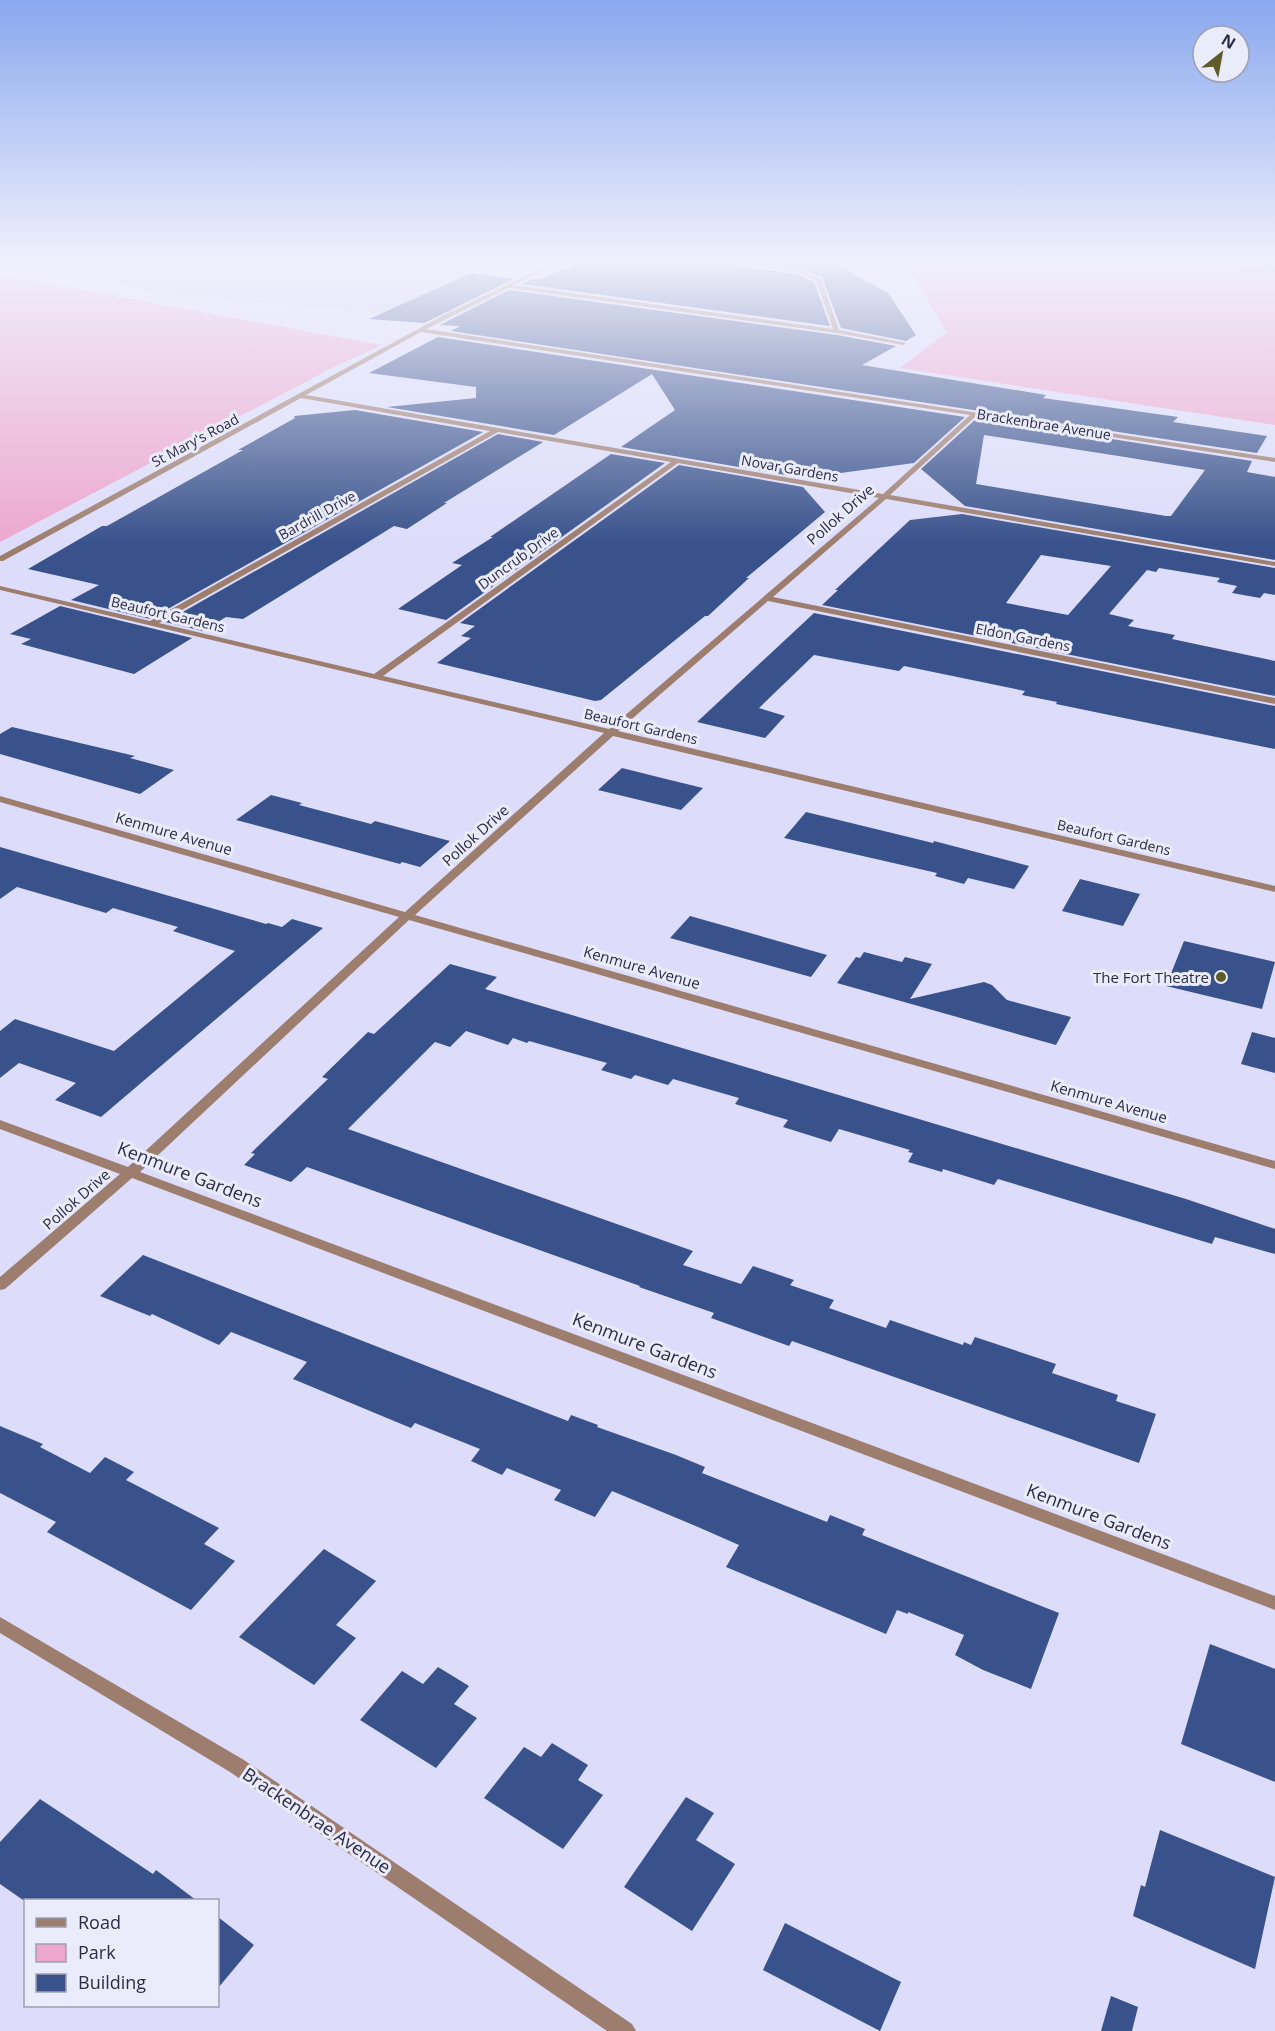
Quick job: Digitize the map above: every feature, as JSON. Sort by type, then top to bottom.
[{"type":"street","name":"St Mary's Road","points":[[0,559],[376,355]]},
{"type":"street","name":"Brackenbrae Avenue","points":[[584,355],[1275,460]]},
{"type":"street","name":"Novar Gardens","points":[[301,396],[1275,564]]},
{"type":"street","name":"Pollok Drive","points":[[0,1285],[131,1172],[407,916],[611,732],[884,496],[975,414]]},
{"type":"street","name":"Bardrill Drive","points":[[151,624],[496,430]]},
{"type":"street","name":"Duncrub Drive","points":[[375,677],[677,461]]},
{"type":"street","name":"Beaufort Gardens","points":[[0,588],[1275,889]]},
{"type":"street","name":"Eldon Gardens","points":[[766,598],[1275,701]]},
{"type":"street","name":"Kenmure Avenue","points":[[0,799],[1275,1165]]},
{"type":"street","name":"Kenmure Gardens","points":[[0,1124],[1275,1603]]},
{"type":"street","name":"Brackenbrae Avenue","points":[[0,1624],[237,1766],[625,2031]]},
{"type":"green space","points":[[0,355],[361,355],[334,367],[0,542]]},
{"type":"green space","points":[[917,355],[1275,355],[1275,425],[900,368]]},
{"type":"building","points":[[404,355],[555,355],[965,417],[914,463],[804,478],[621,447],[675,410],[652,374],[554,435],[387,407],[476,398],[476,387],[369,373]]},
{"type":"building","points":[[608,355],[880,355],[862,365],[1046,395],[1043,398],[1178,417],[1173,422],[1267,436],[1257,453]]},
{"type":"building","points":[[355,410],[483,432],[150,619],[71,600],[99,585],[28,569],[243,450],[238,450],[295,418],[294,416]]},
{"type":"building","points":[[977,418],[1252,461],[1247,472],[1275,477],[1275,560],[965,506],[921,469]],"holes":[[[984,435],[1205,470],[1171,516],[1166,516],[976,484]]]},
{"type":"building","points":[[498,434],[543,442],[444,503],[447,503],[407,529],[394,526],[243,619],[226,617],[203,631],[165,622]]},
{"type":"building","points":[[611,454],[665,463],[446,620],[398,609],[462,565],[452,563]]},
{"type":"building","points":[[679,465],[803,487],[825,512],[746,578],[749,578],[708,616],[705,616],[601,700],[595,701],[437,663],[471,638],[461,636],[475,626],[460,623]]},
{"type":"building","points":[[962,514],[1275,568],[1275,595],[1264,593],[1260,598],[1232,593],[1237,586],[1217,582],[1220,578],[1159,568],[1156,572],[1147,570],[1109,614],[1134,620],[1128,626],[1175,635],[1172,639],[1275,661],[1275,696],[822,605],[910,520]],"holes":[[[1041,555],[1111,566],[1068,615],[1006,603]]]},
{"type":"building","points":[[60,606],[192,638],[134,674],[21,644],[31,639],[10,634]]},
{"type":"building","points":[[814,613],[1275,706],[1275,749],[1056,704],[1057,702],[1022,695],[1025,691],[904,666],[899,671],[814,655],[759,708],[785,716],[765,738],[697,722]]},
{"type":"building","points":[[12,727],[135,756],[130,758],[174,770],[140,794],[0,754],[0,734]]},
{"type":"building","points":[[622,768],[703,788],[681,810],[598,790]]},
{"type":"building","points":[[271,795],[302,803],[299,805],[371,824],[375,821],[450,841],[420,867],[402,862],[400,864],[236,820]]},
{"type":"building","points":[[806,812],[933,843],[934,841],[1029,866],[1014,889],[968,878],[964,884],[935,876],[937,873],[784,838]]},
{"type":"building","points":[[0,847],[266,924],[282,927],[292,919],[323,928],[101,1117],[55,1100],[76,1083],[19,1063],[0,1078],[0,1031],[15,1019],[114,1051],[235,951],[173,931],[178,927],[113,908],[106,913],[17,887],[0,899]]},
{"type":"building","points":[[1080,879],[1140,894],[1123,926],[1062,911]]},
{"type":"building","points":[[690,916],[827,955],[811,977],[670,938]]},
{"type":"building","name":"The Fort Theatre","points":[[1184,941],[1275,962],[1262,1009],[1166,986]]},
{"type":"building","points":[[864,952],[902,962],[905,957],[932,964],[910,999],[984,982],[992,985],[1007,1000],[1071,1017],[1056,1045],[837,983],[856,957],[860,958]]},
{"type":"building","points":[[450,964],[497,977],[485,989],[1186,1199],[1275,1229],[1275,1254],[1215,1237],[1212,1244],[998,1179],[994,1185],[943,1169],[942,1172],[908,1162],[913,1153],[908,1152],[910,1150],[839,1129],[831,1142],[783,1127],[788,1120],[735,1104],[739,1098],[673,1079],[668,1085],[635,1075],[631,1079],[601,1070],[607,1063],[513,1038],[508,1045],[466,1031],[450,1047],[435,1042],[348,1129],[693,1251],[683,1265],[741,1284],[753,1266],[794,1280],[790,1285],[834,1300],[829,1308],[886,1328],[890,1320],[963,1345],[964,1342],[971,1345],[975,1337],[1056,1364],[1052,1373],[1118,1395],[1116,1401],[1156,1414],[1139,1463],[792,1341],[789,1346],[711,1318],[714,1313],[307,1167],[291,1182],[244,1165],[255,1154],[251,1153],[328,1079],[322,1077],[368,1032],[374,1034]]},
{"type":"building","points":[[1252,1032],[1275,1038],[1275,1073],[1241,1064]]},
{"type":"building","points":[[143,1255],[568,1421],[571,1415],[598,1425],[597,1427],[676,1455],[705,1467],[702,1473],[827,1522],[830,1515],[865,1529],[862,1535],[1059,1613],[1031,1689],[983,1670],[955,1655],[964,1635],[908,1612],[908,1614],[897,1610],[886,1634],[726,1567],[739,1545],[698,1527],[612,1491],[595,1517],[554,1500],[561,1490],[507,1468],[502,1475],[471,1461],[480,1449],[415,1423],[411,1428],[293,1379],[307,1362],[231,1332],[219,1345],[152,1314],[150,1316],[100,1296]]},
{"type":"building","points":[[0,1426],[43,1444],[40,1447],[90,1473],[105,1457],[134,1472],[126,1480],[219,1528],[204,1544],[235,1561],[191,1610],[47,1532],[56,1522],[0,1493]]},
{"type":"building","points":[[324,1549],[376,1581],[336,1625],[356,1638],[314,1685],[239,1637]]},
{"type":"building","points":[[1210,1644],[1275,1669],[1275,1782],[1181,1744]]},
{"type":"building","points":[[438,1667],[469,1686],[454,1704],[477,1718],[436,1768],[360,1720],[402,1671],[423,1684]]},
{"type":"building","points":[[552,1743],[588,1765],[578,1780],[603,1795],[563,1849],[484,1798],[524,1747],[541,1757]]},
{"type":"building","points":[[686,1797],[714,1813],[696,1840],[735,1864],[692,1931],[624,1887]]},
{"type":"building","points":[[40,1799],[153,1874],[156,1870],[195,1899],[23,1900],[0,1884],[0,1842]]},
{"type":"building","points":[[1160,1830],[1275,1877],[1255,1969],[1133,1916],[1141,1885],[1145,1887]]},
{"type":"building","points":[[219,1918],[254,1945],[219,1987]]},
{"type":"building","points":[[785,1923],[901,1982],[880,2031],[763,1970]]},
{"type":"building","points":[[1111,1996],[1138,2007],[1132,2031],[1101,2031]]},
{"type":"place","name":"The Fort Theatre","points":[[1221,977]]}]
